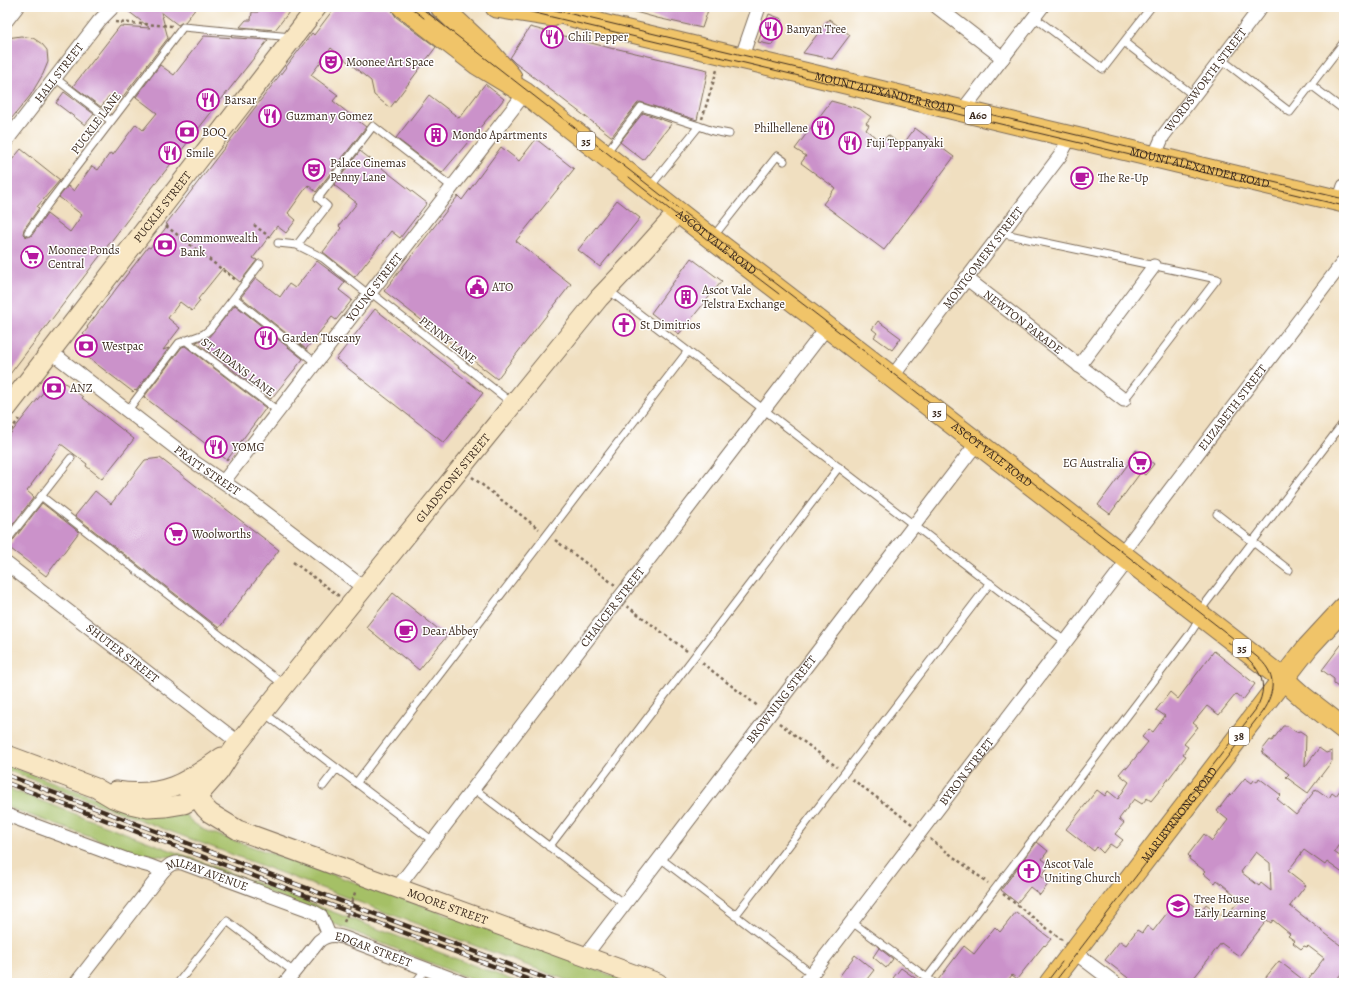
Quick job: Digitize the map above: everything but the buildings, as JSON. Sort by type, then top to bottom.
[{"type":"main road","name":"ASCOT VALE ROAD","points":[[403,7],[477,64],[525,93],[1283,679],[1303,697],[1344,729]]},
{"type":"main road","name":"ASCOT VALE ROAD","points":[[441,7],[487,50],[525,93]]},
{"type":"main road","name":"MOUNT ALEXANDER ROAD","points":[[496,7],[611,27]]},
{"type":"main road","name":"MOUNT ALEXANDER ROAD","points":[[539,7],[611,27],[741,59],[1154,157],[1342,196]]},
{"type":"main road","name":"MARIBYRNONG ROAD","points":[[1308,647],[1344,590]]},
{"type":"main road","name":"MARIBYRNONG ROAD","points":[[1050,983],[1308,647],[1344,608]]},
{"type":"street","points":[[7,20],[17,7]]},
{"type":"street","name":"HALL STREET","points":[[7,140],[99,21],[113,7]]},
{"type":"street","name":"PUCKLE STREET","points":[[7,408],[318,7]]},
{"type":"street","points":[[741,59],[759,7]]},
{"type":"street","points":[[937,7],[1003,58]]},
{"type":"street","name":"WORDSWORTH STREET","points":[[1154,157],[1163,136],[1261,7]]},
{"type":"street","points":[[962,111],[1038,12]]},
{"type":"street","name":"YOUNG STREET","points":[[224,481],[525,93]]},
{"type":"street","name":"MONTGOMERY STREET","points":[[892,377],[1060,156],[1070,137]]},
{"type":"street","name":"GLADSTONE STREET","points":[[191,801],[219,772],[236,746],[263,712],[607,289],[636,260],[678,212]]},
{"type":"street","name":"ELIZABETH STREET","points":[[1125,557],[1344,261]]},
{"type":"street","points":[[1079,366],[1154,266]]},
{"type":"street","name":"NEWTON PARADE","points":[[966,278],[1124,400]]},
{"type":"street","name":"CHAUCER STREET","points":[[397,888],[827,327]]},
{"type":"street","name":"PRATT STREET","points":[[51,352],[194,462],[224,481],[364,588]]},
{"type":"street","name":"BROWNING STREET","points":[[585,956],[978,443]]},
{"type":"street","name":"BYRON STREET","points":[[808,978],[1066,642],[1125,557]]},
{"type":"street","name":"SHUTER STREET","points":[[7,564],[236,746]]},
{"type":"street","name":"GLADSTONE STREET","points":[[181,784],[204,770],[236,746]]},
{"type":"street","points":[[7,755],[96,788],[113,798],[148,808],[166,807],[191,801]]},
{"type":"street","points":[[96,788],[133,793],[146,793],[181,784]]},
{"type":"street","name":"MOORE STREET","points":[[181,784],[191,801],[205,808],[210,813],[238,830],[658,983]]},
{"type":"street","name":"MILFAY AVENUE","points":[[7,816],[162,871],[169,864],[175,862],[182,863],[312,911],[321,916],[329,935]]},
{"type":"street","points":[[76,983],[162,871]]},
{"type":"street","points":[[285,983],[319,941],[329,935]]},
{"type":"street","name":"EDGAR STREET","points":[[329,935],[339,936],[463,983]]},
{"type":"street","points":[[1074,952],[1115,983]]},
{"type":"lane","points":[[1038,12],[1103,69],[1151,7]]},
{"type":"lane","points":[[183,27],[294,37]]},
{"type":"lane","name":"PUCKLE LANE","points":[[28,232],[183,27]]},
{"type":"lane","points":[[1124,42],[1193,95]]},
{"type":"lane","points":[[1221,59],[1290,112],[1344,42]]},
{"type":"lane","points":[[55,78],[112,121]]},
{"type":"lane","points":[[1311,85],[1344,110]]},
{"type":"lane","points":[[604,155],[641,107],[713,131],[730,134]]},
{"type":"lane","points":[[278,243],[298,245],[327,206],[318,198],[373,126],[452,187]]},
{"type":"lane","points":[[648,189],[699,126]]},
{"type":"lane","points":[[711,238],[777,156],[784,161]]},
{"type":"lane","points":[[1000,233],[1217,279],[1124,400]]},
{"type":"lane","name":"PENNY LANE","points":[[298,245],[323,258],[513,404]]},
{"type":"lane","name":"ST AIDANS LANE","points":[[128,410],[179,343],[204,334],[210,329],[260,264]]},
{"type":"lane","points":[[607,289],[1066,642]]},
{"type":"lane","points":[[234,298],[316,363]]},
{"type":"lane","name":"ST AIDANS LANE","points":[[185,340],[278,411]]},
{"type":"lane","points":[[357,782],[688,351]]},
{"type":"lane","points":[[927,978],[1189,635],[1200,615],[1252,541],[1344,422]]},
{"type":"lane","points":[[7,540],[71,458]]},
{"type":"lane","points":[[549,846],[839,467]]},
{"type":"lane","points":[[41,496],[285,685]]},
{"type":"lane","points":[[1217,514],[1289,570]]},
{"type":"lane","points":[[735,916],[990,583]]},
{"type":"lane","points":[[263,712],[433,841]]},
{"type":"lane","points":[[323,786],[338,768]]},
{"type":"lane","points":[[473,788],[624,904]]},
{"type":"lane","points":[[660,858],[735,916],[808,978]]},
{"type":"lane","points":[[178,983],[227,921],[294,972]]},
{"type":"lane","points":[[852,922],[934,983]]},
{"type":"lane","points":[[415,983],[426,969]]},
{"type":"path","points":[[99,21],[183,27]]},
{"type":"path","points":[[699,126],[717,70]]},
{"type":"path","points":[[154,217],[244,286]]},
{"type":"path","points":[[254,226],[278,243]]},
{"type":"path","points":[[293,562],[350,605]]},
{"type":"path","points":[[344,922],[356,890]]},
{"type":"green space","points":[[7,765],[93,797],[179,811],[185,814],[192,822],[204,830],[487,928],[631,983],[574,983],[7,770]]},
{"type":"green space","points":[[7,788],[520,983],[480,983],[332,923],[321,914],[181,858],[137,854],[7,807]]},
{"type":"tram line","points":[[410,7],[424,18]]},
{"type":"tram line","points":[[420,7],[1256,656],[1268,669],[1271,676],[1272,690],[1267,704],[1262,712],[1054,983]]},
{"type":"tram line","points":[[510,7],[1344,206]]},
{"type":"tram line","points":[[542,7],[1344,199]]},
{"type":"tram line","points":[[629,177],[709,241],[779,294]]},
{"type":"tram line","points":[[1162,832],[1256,709],[1261,698],[1263,688],[1258,671],[1245,656],[1228,642]]},
{"type":"tram line","points":[[1046,983],[1062,962]]},
{"type":"railway","points":[[7,775],[558,983]]},
{"type":"railway","points":[[7,783],[538,983]]},
{"type":"place","name":"Banyan Tree","points":[[771,29]]},
{"type":"place","name":"Chili Pepper","points":[[552,37]]},
{"type":"place","name":"Moonee Art Space","points":[[331,62]]},
{"type":"place","name":"Barsar","points":[[208,100]]},
{"type":"place","name":"Guzman y Gomez","points":[[270,116]]},
{"type":"place","name":"Philhellene","points":[[823,128]]},
{"type":"place","name":"BOQ","points":[[187,132]]},
{"type":"place","name":"Mondo Apartments","points":[[436,135]]},
{"type":"place","name":"Fuji Teppanyaki","points":[[850,143]]},
{"type":"place","name":"Smile","points":[[170,153]]},
{"type":"place","name":"Palace Cinemas Penny Lane","points":[[314,170]]},
{"type":"place","name":"The Re-Up","points":[[1082,178]]},
{"type":"place","name":"Commonwealth Bank","points":[[165,245]]},
{"type":"place","name":"Moonee Ponds Central","points":[[32,257]]},
{"type":"place","name":"ATO","points":[[477,287]]},
{"type":"place","name":"Ascot Vale Telstra Exchange","points":[[686,297]]},
{"type":"place","name":"St Dimitrios","points":[[624,325]]},
{"type":"place","name":"Garden Tuscany","points":[[266,338]]},
{"type":"place","name":"Westpac","points":[[86,346]]},
{"type":"place","name":"ANZ","points":[[54,388]]},
{"type":"place","name":"YOMG","points":[[216,447]]},
{"type":"place","name":"EG Australia","points":[[1140,463]]},
{"type":"place","name":"Woolworths","points":[[176,534]]},
{"type":"place","name":"Dear Abbey","points":[[406,631]]},
{"type":"place","name":"Ascot Vale Uniting Church","points":[[1029,871]]},
{"type":"place","name":"Tree House Early Learning","points":[[1178,906]]}]
